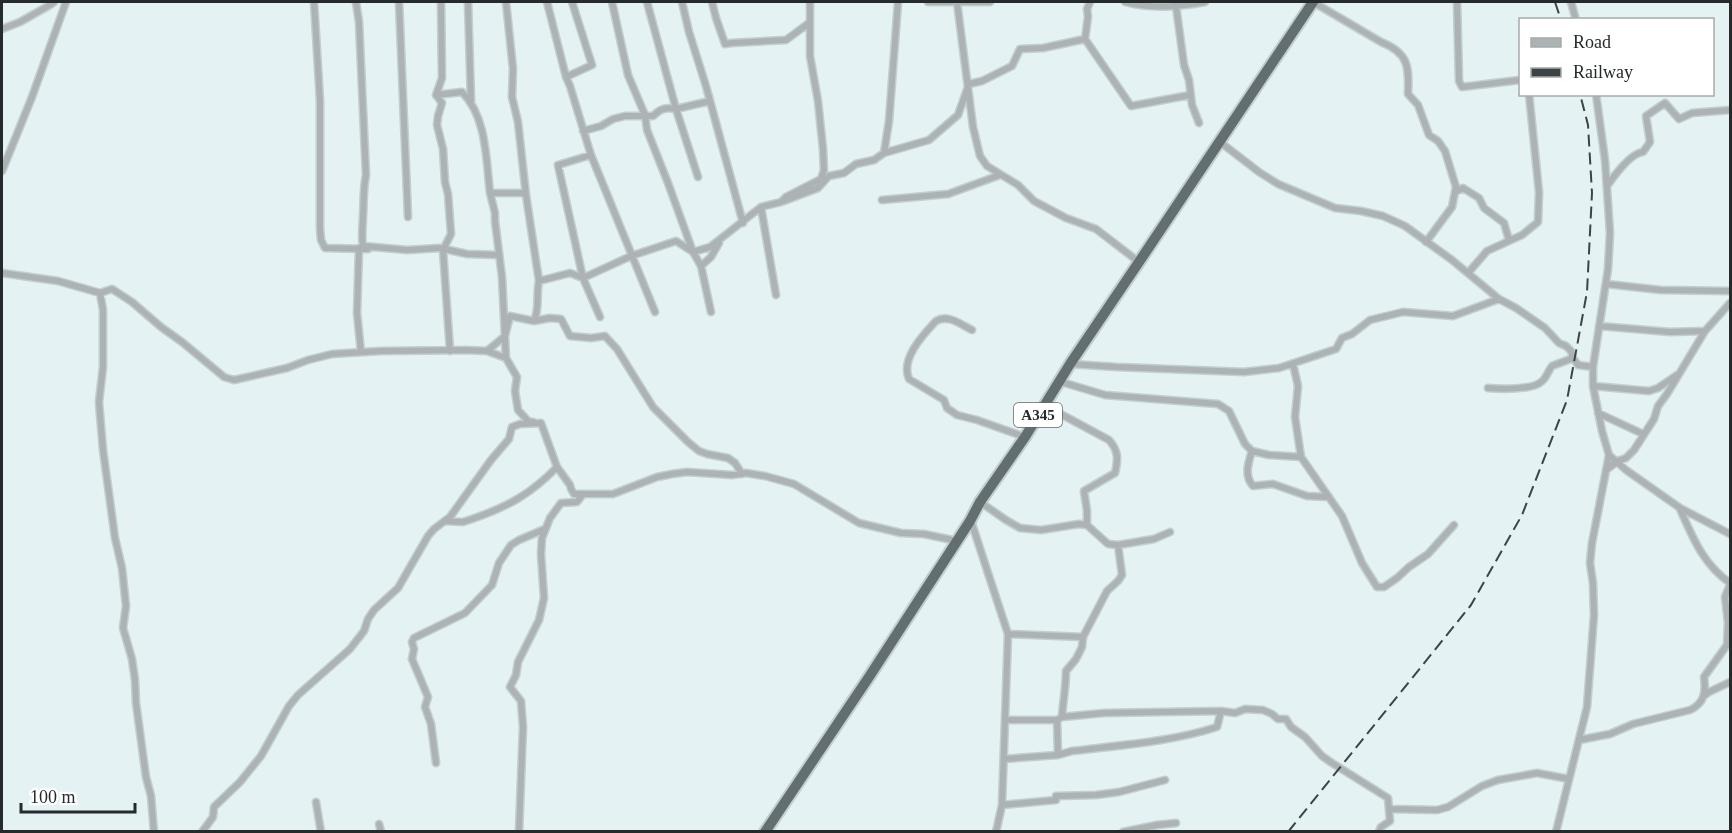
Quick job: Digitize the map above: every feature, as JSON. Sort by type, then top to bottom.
[{"type":"highway","name":"A345","points":[[765,831],[869,677],[980,502],[1025,437],[1058,381],[1313,2]]},
{"type":"street","points":[[2,29],[20,22],[54,2]]},
{"type":"street","points":[[2,171],[25,116],[66,2]]},
{"type":"street","points":[[314,2],[320,101],[321,240],[325,248],[440,248],[467,254],[499,255]]},
{"type":"street","points":[[356,2],[366,175],[361,236],[363,246],[402,249]]},
{"type":"street","points":[[399,2],[408,217]]},
{"type":"street","points":[[436,95],[442,78],[441,2]]},
{"type":"street","points":[[468,2],[471,101],[483,133],[490,193],[495,213],[502,277],[506,358],[517,377],[515,391],[518,410],[529,422],[541,423]]},
{"type":"street","points":[[506,2],[513,69],[512,97],[518,122],[539,281],[538,304],[534,321]]},
{"type":"street","points":[[547,2],[582,131],[655,312]]},
{"type":"street","points":[[566,77],[592,65],[572,2]]},
{"type":"street","points":[[612,2],[628,75],[645,115],[647,130],[693,252],[701,266],[711,312]]},
{"type":"street","points":[[647,2],[676,109],[698,177]]},
{"type":"street","points":[[681,2],[743,223]]},
{"type":"street","points":[[712,2],[725,44],[786,40],[809,23]]},
{"type":"street","points":[[810,2],[810,56],[829,176]]},
{"type":"street","points":[[884,153],[889,121],[898,2]]},
{"type":"street","points":[[928,2],[990,2]]},
{"type":"street","points":[[957,2],[961,45],[980,156],[987,165],[1018,185],[1034,201],[1066,218],[1096,229],[1139,262]]},
{"type":"street","points":[[1090,2],[1084,39],[1131,106],[1190,95]]},
{"type":"street","points":[[1125,2],[1154,7],[1205,2]]},
{"type":"street","points":[[1313,2],[1381,42],[1392,45],[1402,54],[1409,72],[1408,94],[1418,105],[1429,135],[1438,141],[1445,151],[1456,187],[1452,207],[1426,242]]},
{"type":"street","points":[[1457,2],[1459,81],[1462,87],[1519,80]]},
{"type":"street","points":[[1571,2],[1575,18]]},
{"type":"street","points":[[1176,6],[1184,65],[1189,80],[1192,105],[1199,123]]},
{"type":"street","points":[[969,84],[982,81],[1012,66],[1020,49],[1043,48],[1084,39]]},
{"type":"street","points":[[539,281],[570,273],[583,278],[631,256],[676,241],[693,252],[710,247],[761,207],[819,188],[829,176],[844,173],[856,164],[929,140],[958,115],[969,84]]},
{"type":"street","points":[[436,95],[462,92],[471,101]]},
{"type":"street","points":[[436,95],[442,103],[437,125],[443,149],[451,234],[443,250],[450,351]]},
{"type":"street","points":[[1468,273],[1487,251],[1522,235],[1538,222],[1539,192],[1529,96]]},
{"type":"street","points":[[1557,831],[1587,707],[1594,615],[1590,563],[1609,455],[1593,386],[1593,368],[1606,284],[1610,233],[1605,160],[1596,96]]},
{"type":"street","points":[[582,131],[625,116],[652,116],[660,109],[676,109],[710,101]]},
{"type":"street","points":[[781,202],[786,196],[821,179],[824,170],[818,101]]},
{"type":"street","points":[[1607,186],[1616,173],[1637,153],[1643,152],[1650,142],[1646,116],[1665,103],[1679,119],[1692,113],[1731,110]]},
{"type":"street","points":[[1220,142],[1278,184],[1335,208],[1361,211],[1395,220],[1452,260],[1499,300],[1516,308],[1545,328],[1559,343],[1571,351],[1578,365],[1593,368]]},
{"type":"street","points":[[591,155],[558,165],[583,278],[600,317]]},
{"type":"street","points":[[882,200],[948,194],[1000,175]]},
{"type":"street","points":[[1455,192],[1463,188],[1479,198],[1484,208],[1504,223],[1509,240]]},
{"type":"street","points":[[490,193],[526,195]]},
{"type":"street","points":[[761,207],[776,295]]},
{"type":"street","points":[[359,223],[357,313],[361,352]]},
{"type":"street","points":[[701,266],[711,257],[725,234]]},
{"type":"street","points":[[2,273],[58,282],[100,293],[112,289],[120,292],[224,377],[234,380],[332,354],[487,351],[506,358]]},
{"type":"street","points":[[1606,284],[1661,290],[1731,291]]},
{"type":"street","points":[[100,293],[103,310],[103,367],[99,402],[103,450],[115,538],[122,568],[126,606],[123,628],[132,659],[135,703],[151,796],[154,831]]},
{"type":"street","points":[[1070,364],[1244,372],[1279,368],[1336,349],[1342,338],[1352,334],[1370,320],[1403,312],[1453,316],[1499,300]]},
{"type":"street","points":[[1605,471],[1634,450],[1654,419],[1658,406],[1705,331],[1731,303]]},
{"type":"street","points":[[487,351],[505,336],[510,316],[534,321],[550,318],[561,319],[570,336],[591,338],[605,336],[617,349],[652,407],[699,451],[728,458],[735,463],[742,474]]},
{"type":"street","points":[[972,330],[947,318],[936,321],[912,352],[907,365],[909,379],[944,400],[947,408],[957,415],[1025,437]]},
{"type":"street","points":[[1599,327],[1670,332],[1705,331]]},
{"type":"street","points":[[1488,388],[1504,389],[1538,385],[1544,380],[1552,366],[1573,358]]},
{"type":"street","points":[[1293,364],[1298,386],[1295,417],[1301,457],[1342,516],[1362,563],[1377,587],[1384,587],[1428,554],[1454,525]]},
{"type":"street","points":[[1593,386],[1649,391],[1659,388],[1678,375]]},
{"type":"street","points":[[1058,381],[1106,395],[1218,404],[1229,411],[1245,444],[1252,451],[1269,455],[1301,457]]},
{"type":"street","points":[[1044,405],[1109,440],[1117,453],[1114,473],[1084,491],[1087,525]]},
{"type":"street","points":[[1598,413],[1643,434]]},
{"type":"street","points":[[541,423],[557,467],[574,494],[613,494],[657,477],[687,472],[765,476],[794,484],[859,523],[901,533],[924,534],[957,541]]},
{"type":"street","points":[[201,831],[213,816],[214,807],[240,782],[261,756],[289,706],[298,695],[350,649],[364,631],[374,610],[398,588],[428,536],[446,521],[509,439],[512,427],[520,424],[541,423]]},
{"type":"street","points":[[1252,451],[1247,474],[1253,486],[1274,484],[1307,496],[1329,497]]},
{"type":"street","points":[[1609,455],[1626,470],[1680,508],[1731,534]]},
{"type":"street","points":[[446,521],[463,522],[522,497],[557,467]]},
{"type":"street","points":[[519,831],[523,727],[521,701],[510,687],[516,675],[518,662],[539,620],[544,598],[541,546],[545,529],[561,503],[577,502],[583,494]]},
{"type":"street","points":[[980,502],[1020,528],[1041,530],[1070,524],[1087,525],[1108,544],[1118,545],[1154,539],[1170,532]]},
{"type":"street","points":[[1579,740],[1610,734],[1633,724],[1697,707],[1706,688],[1704,677],[1727,645],[1728,623],[1725,597],[1731,584],[1701,554],[1680,508]]},
{"type":"street","points":[[970,521],[1008,634],[1002,805],[996,831]]},
{"type":"street","points":[[436,763],[431,724],[425,707],[428,697],[412,659],[414,649],[412,642],[414,638],[465,613],[492,585],[499,563],[511,545],[545,529]]},
{"type":"street","points":[[1058,755],[1066,671],[1073,664],[1082,647],[1083,637],[1107,591],[1122,575],[1118,545]]},
{"type":"street","points":[[1008,634],[1083,637]]},
{"type":"street","points":[[1704,696],[1731,682]]},
{"type":"street","points":[[1006,720],[1060,719],[1104,713],[1221,711],[1235,713],[1245,709],[1263,710],[1278,719],[1286,719],[1291,727],[1305,736],[1322,756],[1388,798],[1390,820],[1379,831]]},
{"type":"street","points":[[1004,759],[1058,755],[1072,751],[1191,735],[1217,727],[1221,711]]},
{"type":"street","points":[[1390,809],[1437,810],[1448,807],[1482,786],[1498,780],[1537,773],[1569,779]]},
{"type":"street","points":[[1002,805],[1056,800],[1056,796],[1108,794],[1165,780]]},
{"type":"street","points":[[316,802],[321,831]]},
{"type":"street","points":[[1123,831],[1176,823]]},
{"type":"railway","points":[[1555,2],[1560,18]]},
{"type":"railway","points":[[1288,832],[1471,605],[1522,515],[1567,400],[1587,292],[1592,193],[1588,125],[1581,96]]}]
